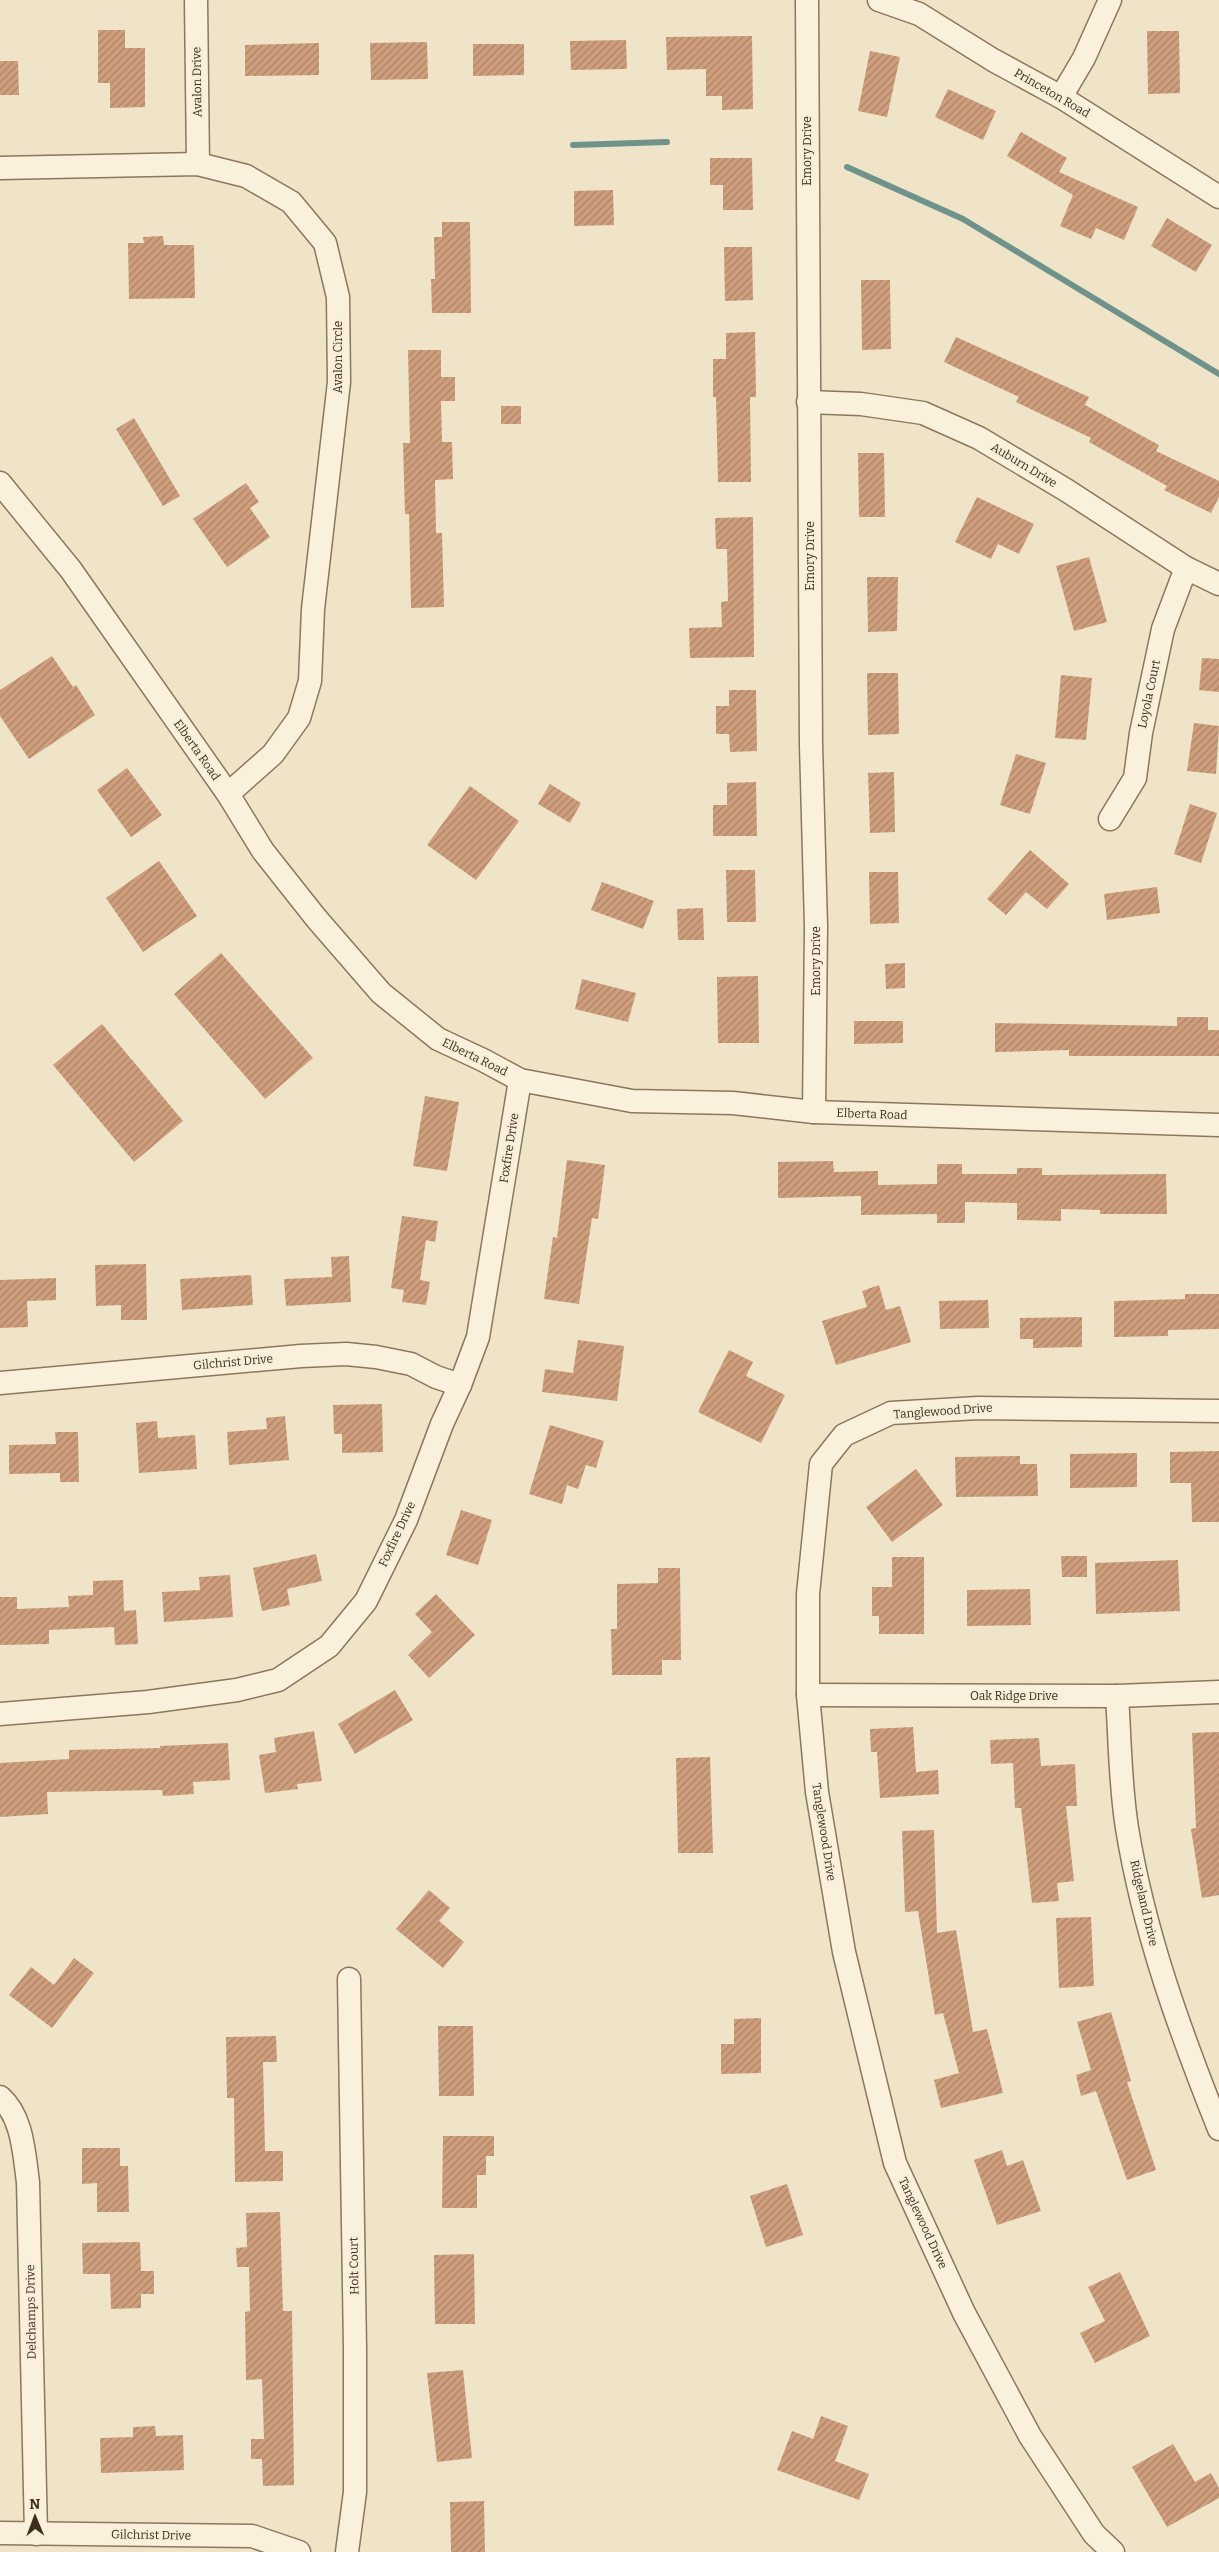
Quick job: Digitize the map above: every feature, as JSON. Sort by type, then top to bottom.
[{"type":"street","name":"Avalon Drive","points":[[196,0],[198,164]]},
{"type":"street","name":"Emory Drive","points":[[807,0],[810,745],[816,926],[814,1112]]},
{"type":"street","name":"Princeton Road","points":[[880,0],[919,14],[993,60],[1061,97],[1219,197]]},
{"type":"street","points":[[1061,97],[1084,58],[1110,0]]},
{"type":"street","name":"Avalon Circle","points":[[0,168],[198,164],[246,176],[291,202],[325,243],[338,297],[339,382],[313,609],[310,681],[299,718],[272,754],[228,794]]},
{"type":"street","name":"Auburn Drive","points":[[808,402],[861,404],[923,414],[979,438],[1186,568],[1219,584]]},
{"type":"street","name":"Elberta Road","points":[[0,483],[71,570],[228,794],[262,851],[381,993],[438,1040],[483,1060],[520,1080],[632,1101],[733,1103],[814,1112],[1219,1124]]},
{"type":"street","name":"Loyola Court","points":[[1110,819],[1134,778],[1141,733],[1163,630],[1186,568]]},
{"type":"street","name":"Foxfire Drive","points":[[0,1714],[148,1702],[237,1690],[278,1680],[329,1646],[366,1601],[406,1520],[442,1424],[460,1385],[478,1337],[520,1080]]},
{"type":"street","name":"Gilchrist Drive","points":[[0,1383],[301,1356],[346,1354],[411,1364],[436,1377],[460,1385]]},
{"type":"street","name":"Tanglewood Drive","points":[[1113,2552],[1094,2534],[1030,2436],[964,2313],[895,2163],[844,1952],[817,1792],[808,1695],[808,1594],[821,1464],[844,1435],[891,1413],[978,1408],[1219,1411]]},
{"type":"street","name":"Oak Ridge Drive","points":[[808,1695],[1117,1696],[1219,1692]]},
{"type":"street","name":"Ridgeland Drive","points":[[1117,1696],[1127,1827],[1147,1927],[1184,2042],[1219,2129]]},
{"type":"street","name":"Holt Court","points":[[347,2552],[355,2492],[355,2358],[349,1979]]},
{"type":"street","name":"Delchamps Drive","points":[[0,2097],[5,2101],[19,2127],[28,2182],[36,2534]]},
{"type":"street","name":"Gilchrist Drive","points":[[0,2533],[252,2536],[299,2552]]},
{"type":"building","points":[[98,30],[125,30],[125,48],[145,48],[145,107],[110,108],[110,83],[98,83]]},
{"type":"building","points":[[1147,31],[1179,31],[1180,93],[1148,94]]},
{"type":"building","points":[[752,36],[753,109],[722,110],[722,96],[706,96],[706,69],[667,70],[666,37]]},
{"type":"building","points":[[626,40],[627,69],[571,70],[570,41]]},
{"type":"building","points":[[427,42],[428,79],[371,80],[370,43]]},
{"type":"building","points":[[319,43],[319,75],[245,76],[245,45]]},
{"type":"building","points":[[473,44],[524,44],[524,75],[473,76]]},
{"type":"building","points":[[870,51],[900,57],[887,117],[858,111]]},
{"type":"building","points":[[0,61],[18,61],[19,95],[0,95]]},
{"type":"building","points":[[948,89],[996,111],[983,140],[935,117]]},
{"type":"building","points":[[1021,132],[1067,158],[1059,172],[1138,207],[1124,240],[1096,228],[1091,239],[1060,226],[1073,195],[1007,156]]},
{"type":"building","points":[[710,158],[752,158],[753,210],[723,210],[723,185],[710,185]]},
{"type":"building","points":[[613,190],[614,225],[574,226],[574,191]]},
{"type":"building","points":[[1167,218],[1212,245],[1196,272],[1151,246]]},
{"type":"building","points":[[442,222],[470,222],[471,313],[432,313],[431,279],[435,279],[434,237],[442,237]]},
{"type":"building","points":[[163,236],[164,245],[194,245],[195,298],[129,299],[128,243],[144,243],[143,237]]},
{"type":"building","points":[[724,247],[752,247],[753,300],[725,301]]},
{"type":"building","points":[[861,280],[890,280],[891,349],[862,350]]},
{"type":"building","points":[[755,332],[756,397],[750,397],[751,482],[718,482],[716,397],[713,397],[713,359],[726,359],[726,333]]},
{"type":"building","points":[[956,337],[1089,397],[1085,405],[1159,445],[1156,451],[1219,481],[1219,497],[1211,513],[1164,490],[1167,486],[1089,442],[1091,438],[1016,402],[1019,397],[944,362]]},
{"type":"building","points":[[408,350],[441,350],[441,377],[455,377],[455,401],[441,401],[442,442],[452,442],[453,479],[435,480],[436,533],[442,533],[444,607],[411,608],[409,514],[405,514],[403,443],[410,443]]},
{"type":"building","points":[[501,406],[521,406],[521,424],[501,424]]},
{"type":"building","points":[[134,418],[180,496],[163,506],[116,429]]},
{"type":"building","points":[[858,453],[884,453],[885,517],[859,517]]},
{"type":"building","points":[[246,483],[259,502],[250,508],[270,537],[227,567],[193,519]]},
{"type":"building","points":[[977,497],[1034,524],[1019,554],[998,544],[991,559],[955,542]]},
{"type":"building","points":[[753,517],[754,657],[690,658],[689,628],[722,627],[721,602],[728,601],[727,549],[716,549],[715,518]]},
{"type":"building","points":[[1089,557],[1107,622],[1074,631],[1056,566]]},
{"type":"building","points":[[867,577],[898,577],[897,631],[868,632]]},
{"type":"building","points":[[52,656],[73,687],[76,685],[95,715],[29,759],[0,716],[0,690]]},
{"type":"building","points":[[1202,658],[1219,659],[1219,692],[1199,690]]},
{"type":"building","points":[[867,673],[898,673],[899,734],[868,735]]},
{"type":"building","points":[[1061,675],[1092,678],[1086,740],[1055,738]]},
{"type":"building","points":[[729,690],[756,690],[757,751],[730,752],[729,734],[716,734],[716,706],[729,706]]},
{"type":"building","points":[[1194,723],[1219,726],[1216,774],[1187,771]]},
{"type":"building","points":[[1016,754],[1046,763],[1030,814],[1000,805]]},
{"type":"building","points":[[127,768],[162,815],[131,837],[97,790]]},
{"type":"building","points":[[894,772],[895,832],[870,833],[868,773]]},
{"type":"building","points":[[756,782],[757,836],[713,836],[713,805],[727,805],[727,783]]},
{"type":"building","points":[[550,784],[581,803],[570,823],[538,804]]},
{"type":"building","points":[[470,786],[519,821],[476,880],[427,845]]},
{"type":"building","points":[[1190,804],[1217,813],[1201,863],[1174,854]]},
{"type":"building","points":[[1030,850],[1069,884],[1047,909],[1026,892],[1006,915],[987,899]]},
{"type":"building","points":[[159,861],[197,916],[143,952],[106,898]]},
{"type":"building","points":[[726,870],[755,870],[756,922],[727,922]]},
{"type":"building","points":[[869,872],[898,872],[899,923],[870,924]]},
{"type":"building","points":[[602,882],[654,901],[643,929],[591,910]]},
{"type":"building","points":[[1157,887],[1160,913],[1107,920],[1104,894]]},
{"type":"building","points":[[703,908],[704,940],[678,940],[677,909]]},
{"type":"building","points":[[221,953],[313,1058],[265,1099],[174,994]]},
{"type":"building","points":[[905,963],[905,988],[886,989],[885,964]]},
{"type":"building","points":[[758,976],[759,1043],[718,1043],[717,977]]},
{"type":"building","points":[[582,979],[636,993],[628,1022],[575,1009]]},
{"type":"building","points":[[1177,1017],[1208,1017],[1208,1030],[1219,1030],[1219,1056],[1069,1056],[1069,1050],[995,1052],[995,1023],[1177,1026]]},
{"type":"building","points":[[854,1021],[903,1021],[903,1043],[854,1044]]},
{"type":"building","points":[[102,1024],[183,1121],[134,1162],[53,1065]]},
{"type":"building","points":[[425,1096],[459,1102],[447,1171],[413,1166]]},
{"type":"building","points":[[567,1160],[605,1165],[598,1219],[592,1218],[579,1304],[544,1299],[553,1237],[557,1238]]},
{"type":"building","points":[[833,1161],[834,1172],[878,1171],[878,1185],[937,1184],[937,1164],[962,1164],[962,1174],[1017,1174],[1017,1168],[1042,1168],[1042,1175],[1166,1174],[1167,1214],[1100,1214],[1100,1210],[1061,1209],[1061,1221],[1017,1220],[1017,1203],[965,1202],[965,1223],[937,1223],[937,1214],[861,1215],[861,1196],[778,1198],[778,1162]]},
{"type":"building","points":[[402,1216],[438,1221],[435,1242],[426,1240],[420,1280],[430,1282],[426,1305],[402,1302],[404,1290],[391,1288]]},
{"type":"building","points":[[349,1256],[351,1302],[286,1306],[284,1279],[332,1277],[331,1257]]},
{"type":"building","points":[[146,1264],[147,1320],[121,1320],[121,1305],[96,1306],[95,1265]]},
{"type":"building","points":[[251,1275],[253,1305],[182,1310],[180,1279]]},
{"type":"building","points":[[56,1278],[56,1300],[27,1301],[28,1327],[0,1328],[0,1280]]},
{"type":"building","points":[[879,1285],[886,1310],[900,1306],[911,1342],[836,1365],[822,1321],[867,1307],[862,1291]]},
{"type":"building","points":[[1185,1294],[1219,1294],[1219,1329],[1168,1330],[1168,1336],[1114,1337],[1114,1301],[1185,1299]]},
{"type":"building","points":[[988,1300],[989,1328],[940,1329],[939,1301]]},
{"type":"building","points":[[1082,1317],[1082,1347],[1033,1348],[1033,1339],[1020,1339],[1020,1318]]},
{"type":"building","points":[[578,1340],[624,1346],[617,1401],[542,1392],[545,1369],[573,1373]]},
{"type":"building","points":[[729,1350],[753,1362],[746,1376],[785,1395],[761,1443],[698,1412]]},
{"type":"building","points":[[382,1404],[383,1452],[342,1453],[342,1434],[334,1434],[333,1405]]},
{"type":"building","points":[[285,1416],[289,1460],[229,1465],[227,1432],[267,1429],[266,1418]]},
{"type":"building","points":[[157,1421],[158,1438],[195,1435],[197,1469],[139,1473],[136,1423]]},
{"type":"building","points":[[550,1425],[604,1441],[596,1468],[586,1465],[578,1489],[567,1485],[562,1504],[529,1494]]},
{"type":"building","points":[[55,1432],[78,1432],[79,1482],[60,1482],[60,1473],[9,1474],[9,1445],[56,1444]]},
{"type":"building","points":[[1219,1451],[1219,1522],[1192,1522],[1191,1483],[1170,1483],[1170,1452]]},
{"type":"building","points":[[1137,1453],[1137,1487],[1070,1488],[1070,1454]]},
{"type":"building","points":[[1020,1456],[1020,1464],[1037,1464],[1038,1496],[956,1497],[955,1457]]},
{"type":"building","points":[[916,1469],[943,1505],[892,1542],[866,1507]]},
{"type":"building","points":[[461,1510],[492,1520],[478,1565],[446,1555]]},
{"type":"building","points":[[316,1554],[322,1581],[287,1589],[290,1605],[262,1611],[253,1568]]},
{"type":"building","points":[[1061,1556],[1087,1556],[1087,1577],[1062,1577]]},
{"type":"building","points":[[892,1557],[924,1557],[924,1634],[879,1634],[879,1616],[872,1616],[872,1587],[892,1587]]},
{"type":"building","points":[[1178,1560],[1180,1611],[1096,1614],[1095,1563]]},
{"type":"building","points":[[658,1568],[680,1568],[681,1660],[662,1660],[662,1675],[612,1675],[611,1629],[617,1629],[617,1584],[658,1583]]},
{"type":"building","points":[[230,1575],[233,1617],[164,1622],[162,1592],[200,1590],[199,1577]]},
{"type":"building","points":[[123,1580],[124,1611],[136,1610],[138,1644],[115,1645],[114,1627],[49,1630],[49,1644],[0,1645],[0,1597],[17,1597],[17,1609],[69,1607],[68,1596],[93,1595],[93,1581]]},
{"type":"building","points":[[1030,1589],[1031,1625],[967,1626],[967,1590]]},
{"type":"building","points":[[436,1594],[475,1635],[429,1678],[408,1655],[432,1632],[415,1614]]},
{"type":"building","points":[[395,1690],[413,1720],[355,1754],[338,1724]]},
{"type":"building","points":[[913,1727],[916,1772],[938,1770],[939,1794],[880,1798],[877,1752],[871,1752],[870,1729]]},
{"type":"building","points":[[314,1731],[322,1781],[297,1784],[298,1789],[265,1793],[259,1755],[276,1752],[274,1738]]},
{"type":"building","points":[[1219,1732],[1219,1895],[1202,1898],[1191,1829],[1196,1828],[1192,1733]]},
{"type":"building","points":[[1039,1738],[1041,1766],[1075,1764],[1077,1806],[1066,1806],[1074,1881],[1057,1883],[1059,1901],[1032,1903],[1021,1808],[1015,1808],[1013,1763],[991,1764],[990,1740]]},
{"type":"building","points":[[228,1743],[230,1780],[193,1782],[194,1794],[163,1796],[162,1790],[47,1792],[48,1814],[0,1817],[0,1763],[69,1759],[69,1750],[160,1748],[160,1746]]},
{"type":"building","points":[[710,1757],[713,1853],[678,1853],[676,1758]]},
{"type":"building","points":[[934,1830],[937,1933],[956,1930],[973,2032],[987,2029],[1003,2093],[941,2108],[934,2080],[959,2073],[943,2013],[935,2015],[918,1911],[905,1912],[902,1831]]},
{"type":"building","points":[[429,1890],[450,1908],[439,1921],[464,1942],[443,1968],[396,1929]]},
{"type":"building","points":[[1091,1917],[1094,1986],[1059,1988],[1056,1918]]},
{"type":"building","points":[[74,1958],[94,1973],[52,2028],[9,1995],[31,1967],[54,1985]]},
{"type":"building","points":[[1111,2012],[1131,2081],[1127,2082],[1156,2170],[1127,2180],[1096,2091],[1081,2096],[1076,2075],[1091,2070],[1077,2022]]},
{"type":"building","points":[[761,2018],[761,2073],[721,2074],[721,2044],[734,2044],[734,2019]]},
{"type":"building","points":[[438,2026],[473,2026],[474,2096],[439,2096]]},
{"type":"building","points":[[276,2036],[277,2062],[263,2062],[265,2151],[283,2151],[283,2181],[235,2182],[234,2098],[227,2098],[226,2037]]},
{"type":"building","points":[[443,2136],[494,2136],[494,2156],[486,2156],[486,2175],[477,2175],[477,2208],[442,2208]]},
{"type":"building","points":[[82,2148],[120,2148],[120,2166],[128,2166],[129,2212],[97,2212],[97,2183],[82,2184]]},
{"type":"building","points":[[1002,2150],[1007,2166],[1023,2160],[1041,2211],[997,2225],[974,2160]]},
{"type":"building","points":[[787,2184],[803,2235],[766,2247],[750,2196]]},
{"type":"building","points":[[280,2212],[283,2311],[292,2311],[294,2485],[263,2486],[262,2459],[251,2459],[251,2439],[264,2439],[262,2379],[246,2380],[245,2312],[250,2311],[249,2267],[237,2267],[236,2248],[247,2247],[246,2213]]},
{"type":"building","points":[[140,2242],[141,2271],[154,2271],[154,2294],[141,2294],[141,2308],[111,2309],[110,2274],[83,2274],[82,2243]]},
{"type":"building","points":[[474,2254],[475,2324],[435,2324],[434,2255]]},
{"type":"building","points":[[1120,2272],[1150,2336],[1095,2363],[1080,2333],[1105,2321],[1088,2287]]},
{"type":"building","points":[[463,2370],[472,2458],[437,2462],[427,2373]]},
{"type":"building","points":[[821,2416],[848,2426],[835,2461],[869,2474],[859,2500],[777,2470],[792,2431],[813,2439]]},
{"type":"building","points":[[155,2426],[156,2436],[183,2435],[184,2470],[101,2473],[100,2438],[133,2437],[133,2427]]},
{"type":"building","points":[[1173,2444],[1195,2482],[1211,2473],[1219,2488],[1219,2498],[1167,2527],[1132,2467]]},
{"type":"building","points":[[484,2501],[485,2552],[451,2552],[450,2502]]},
{"type":"waterway","points":[[573,145],[667,142]]},
{"type":"waterway","points":[[847,167],[963,219],[1219,374]]}]
